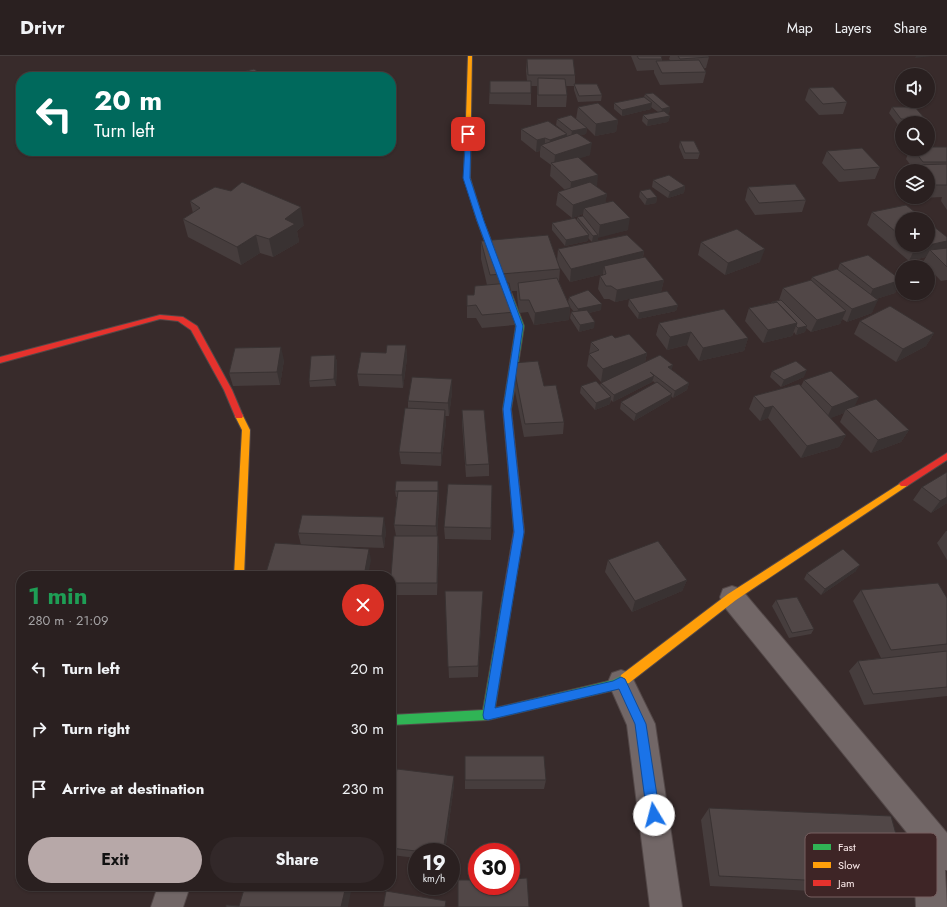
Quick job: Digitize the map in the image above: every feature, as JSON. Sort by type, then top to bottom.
[{"type":"street","points":[[470,56],[466,178],[480,221],[520,326],[507,409],[519,532],[488,715]]},
{"type":"street","points":[[0,360],[160,317],[180,319],[194,328],[228,390],[246,430],[239,571]]},
{"type":"street","points":[[396,720],[488,715],[614,686],[732,597],[947,456]]},
{"type":"street","points":[[732,597],[928,833]]},
{"type":"street","points":[[621,682],[641,724],[666,907]]},
{"type":"street","points":[[937,855],[938,845]]},
{"type":"street","points":[[167,907],[172,891]]},
{"type":"street","points":[[932,907],[933,897]]},
{"type":"building","points":[[637,56],[661,56],[662,59],[639,59]]},
{"type":"building","points":[[678,56],[708,56],[709,57],[680,59]]},
{"type":"building","points":[[527,59],[573,59],[575,75],[528,75]]},
{"type":"building","points":[[699,60],[706,72],[662,73],[656,61]]},
{"type":"building","points":[[254,69],[258,72],[243,72]]},
{"type":"building","points":[[538,78],[565,79],[567,95],[538,95]]},
{"type":"building","points":[[490,81],[531,81],[531,93],[490,93]]},
{"type":"building","points":[[574,84],[597,84],[602,95],[579,96]]},
{"type":"building","points":[[833,87],[847,102],[823,104],[809,88]]},
{"type":"building","points":[[653,93],[670,107],[662,109],[645,94]]},
{"type":"building","points":[[644,97],[652,103],[622,110],[614,103]]},
{"type":"building","points":[[598,103],[618,120],[596,124],[578,107]]},
{"type":"building","points":[[892,107],[916,108],[922,116],[899,116]]},
{"type":"building","points":[[664,111],[670,116],[648,120],[643,115]]},
{"type":"building","points":[[571,115],[587,128],[572,131],[557,119]]},
{"type":"building","points":[[548,121],[567,134],[550,140],[545,138],[537,140],[521,129]]},
{"type":"building","points":[[577,133],[592,143],[555,155],[541,145]]},
{"type":"building","points":[[680,141],[694,141],[700,153],[685,153]]},
{"type":"building","points":[[935,147],[947,147],[947,162],[923,162],[918,156],[935,156]]},
{"type":"building","points":[[862,148],[880,167],[844,170],[827,151]]},
{"type":"building","points":[[578,157],[598,175],[571,182],[551,163]]},
{"type":"building","points":[[935,164],[947,164],[947,185],[935,185]]},
{"type":"building","points":[[669,175],[685,186],[670,192],[653,180]]},
{"type":"building","points":[[242,182],[301,207],[285,219],[295,224],[269,239],[256,235],[237,247],[183,219],[200,208],[190,201],[215,187],[231,191]]},
{"type":"building","points":[[590,182],[607,194],[573,205],[558,192]]},
{"type":"building","points":[[795,184],[806,200],[759,203],[748,187]]},
{"type":"building","points":[[650,189],[657,197],[647,199],[640,191]]},
{"type":"building","points":[[613,201],[630,218],[600,225],[584,208]]},
{"type":"building","points":[[906,205],[915,212],[895,212],[895,231],[872,212]]},
{"type":"building","points":[[583,216],[598,235],[593,236],[577,217]]},
{"type":"building","points":[[575,218],[589,235],[566,240],[552,223]]},
{"type":"building","points":[[935,228],[947,237],[947,241],[935,244]]},
{"type":"building","points":[[737,229],[765,249],[728,263],[701,242]]},
{"type":"building","points":[[548,235],[560,269],[490,275],[481,241]]},
{"type":"building","points":[[627,235],[644,251],[571,269],[558,249]]},
{"type":"building","points":[[947,248],[947,267],[932,252],[935,252],[935,249]]},
{"type":"building","points":[[868,255],[895,275],[895,282],[873,289],[840,263]]},
{"type":"building","points":[[645,257],[664,280],[617,290],[611,286],[606,286],[600,276],[606,274],[604,266]]},
{"type":"building","points":[[837,269],[878,300],[852,309],[812,277]]},
{"type":"building","points":[[557,278],[570,307],[535,313],[529,300],[520,300],[518,283]]},
{"type":"building","points":[[811,280],[846,311],[817,320],[783,288]]},
{"type":"building","points":[[509,283],[515,312],[482,315],[476,305],[467,306],[467,295],[474,295],[475,286]]},
{"type":"building","points":[[588,290],[602,304],[578,309],[569,297]]},
{"type":"building","points":[[667,291],[678,305],[639,313],[629,299]]},
{"type":"building","points":[[781,300],[807,326],[798,328],[796,326],[797,323],[777,302],[772,302]]},
{"type":"building","points":[[777,302],[797,323],[768,330],[749,308]]},
{"type":"building","points":[[890,306],[934,333],[903,349],[860,321]]},
{"type":"building","points":[[724,309],[748,338],[703,348],[691,332],[670,337],[659,323]]},
{"type":"building","points":[[587,310],[595,322],[580,325],[571,312]]},
{"type":"building","points":[[629,334],[647,353],[603,369],[589,354],[599,350],[591,342],[612,335],[615,338]]},
{"type":"building","points":[[387,345],[406,345],[402,375],[357,374],[361,352],[386,353]]},
{"type":"building","points":[[281,347],[277,372],[229,373],[235,348]]},
{"type":"building","points":[[335,355],[334,379],[309,381],[311,356]]},
{"type":"building","points":[[660,355],[673,365],[668,367],[689,383],[675,391],[650,372],[654,376],[614,395],[601,383]]},
{"type":"building","points":[[538,361],[544,386],[556,385],[564,422],[525,424],[513,363]]},
{"type":"building","points":[[796,361],[807,370],[784,380],[772,371]]},
{"type":"building","points":[[831,371],[859,397],[832,407],[804,380]]},
{"type":"building","points":[[412,377],[452,379],[448,403],[408,401]]},
{"type":"building","points":[[596,381],[611,397],[596,403],[581,386]]},
{"type":"building","points":[[657,382],[672,394],[636,414],[621,402]]},
{"type":"building","points":[[799,384],[846,435],[807,446],[773,406],[765,408],[754,396]]},
{"type":"building","points":[[876,399],[909,430],[878,440],[846,409]]},
{"type":"building","points":[[405,408],[445,410],[441,453],[399,452]]},
{"type":"building","points":[[462,410],[484,410],[489,464],[466,465]]},
{"type":"building","points":[[947,472],[947,497],[940,501],[922,487]]},
{"type":"building","points":[[396,481],[438,481],[438,491],[395,491]]},
{"type":"building","points":[[448,484],[492,485],[491,528],[444,527]]},
{"type":"building","points":[[398,491],[438,491],[436,526],[394,525]]},
{"type":"building","points":[[302,515],[384,517],[382,536],[298,533]]},
{"type":"building","points":[[394,536],[438,536],[437,583],[396,583],[396,571],[391,571]]},
{"type":"building","points":[[658,541],[687,580],[635,601],[608,560]]},
{"type":"building","points":[[275,543],[369,549],[365,571],[267,571]]},
{"type":"building","points":[[843,549],[860,565],[825,589],[807,573]]},
{"type":"building","points":[[938,583],[947,598],[947,644],[891,650],[861,590]]},
{"type":"building","points":[[445,591],[483,591],[478,666],[448,667]]},
{"type":"building","points":[[797,597],[814,629],[792,633],[776,600]]},
{"type":"building","points":[[947,651],[947,687],[873,694],[858,661]]},
{"type":"building","points":[[465,756],[544,756],[546,780],[465,780]]},
{"type":"building","points":[[397,769],[454,776],[444,843],[408,843],[408,850],[396,849]]},
{"type":"building","points":[[709,808],[891,816],[896,833],[805,833],[805,880],[719,876]]},
{"type":"building","points":[[520,878],[527,878],[529,907],[458,907],[460,880],[468,880],[468,895],[520,895]]},
{"type":"building","points":[[244,891],[345,891],[341,907],[226,907],[226,905],[239,906]]},
{"type":"building","points":[[386,891],[446,901],[445,907],[383,907]]},
{"type":"traffic: fast","points":[[480,220],[520,326],[507,409]]},
{"type":"traffic: fast","points":[[488,715],[510,584]]},
{"type":"traffic: fast","points":[[396,720],[488,715],[615,685],[625,679]]},
{"type":"traffic: slow","points":[[470,56],[467,178],[480,220]]},
{"type":"traffic: slow","points":[[239,416],[246,430],[239,571]]},
{"type":"traffic: slow","points":[[625,679],[732,597],[904,484]]},
{"type":"traffic: jam","points":[[0,360],[160,317],[180,319],[194,328],[228,390],[239,416]]},
{"type":"traffic: jam","points":[[507,409],[519,531],[510,584]]},
{"type":"traffic: jam","points":[[904,484],[947,456]]},
{"type":"route","points":[[468,134],[466,178],[480,221],[520,326],[507,409],[519,532],[488,715],[614,686],[621,682],[641,724],[654,815]]}]
